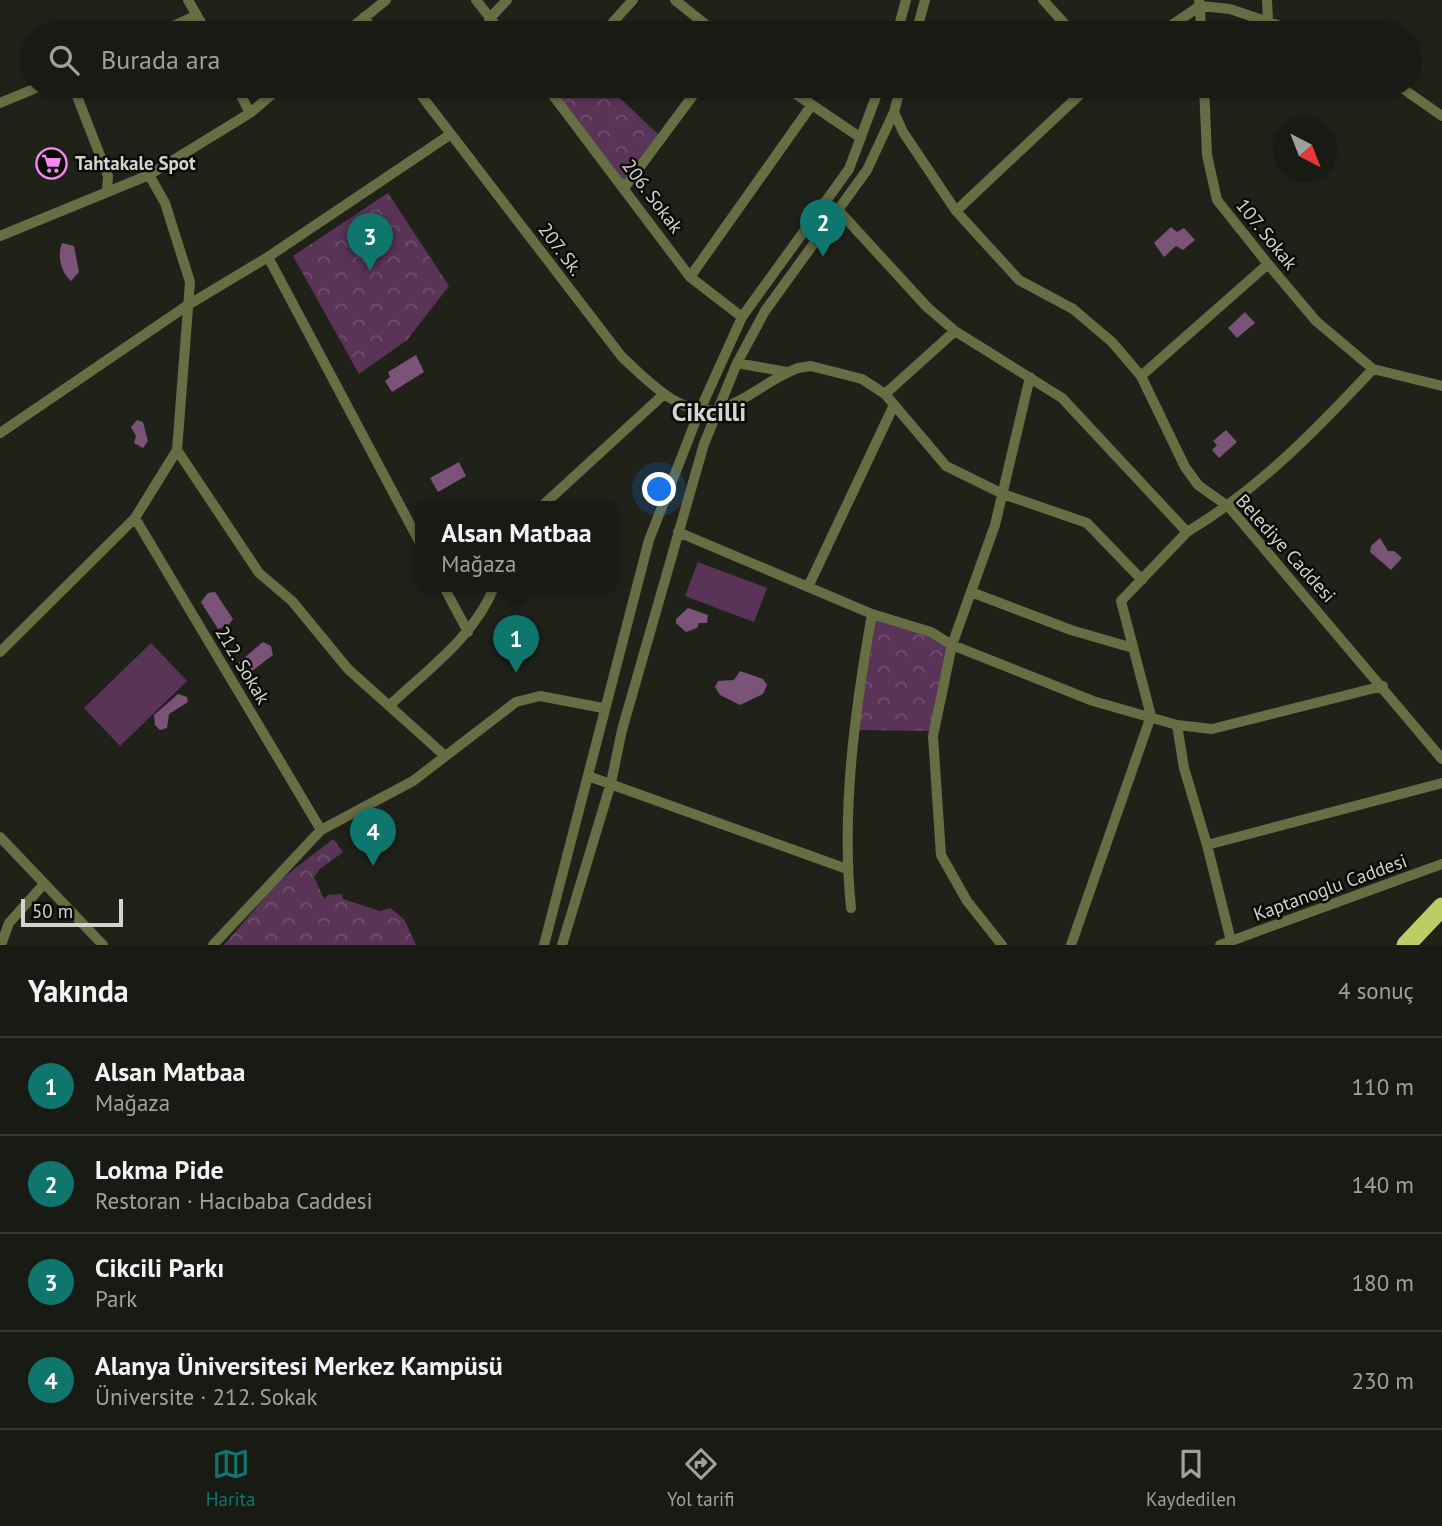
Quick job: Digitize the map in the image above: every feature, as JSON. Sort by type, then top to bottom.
[{"type":"highway","points":[[1406,945],[1442,907]]},
{"type":"street","points":[[188,0],[200,21]]},
{"type":"street","points":[[359,21],[386,0]]},
{"type":"street","points":[[476,0],[489,19],[507,0]]},
{"type":"street","points":[[614,21],[633,0]]},
{"type":"street","points":[[675,0],[701,21]]},
{"type":"street","points":[[900,21],[906,0]]},
{"type":"street","points":[[919,21],[925,0]]},
{"type":"street","points":[[1043,0],[1062,21]]},
{"type":"street","points":[[1176,21],[1199,3],[1268,21],[1267,0]]},
{"type":"street","points":[[1199,3],[1200,21]]},
{"type":"street","points":[[184,21],[197,15]]},
{"type":"street","points":[[364,17],[366,21]]},
{"type":"street","points":[[0,103],[21,94]]},
{"type":"street","points":[[78,98],[108,176],[107,191]]},
{"type":"street","points":[[242,98],[250,113]]},
{"type":"street","points":[[0,236],[149,175],[250,113],[268,98]]},
{"type":"street","name":"207. Sk.","points":[[423,98],[622,357],[663,395],[700,410]]},
{"type":"street","name":"206. Sokak","points":[[559,98],[690,277],[742,317]]},
{"type":"street","points":[[625,187],[691,98]]},
{"type":"street","points":[[800,98],[861,138]]},
{"type":"street","points":[[544,945],[603,708],[649,540],[700,410],[742,317],[849,169],[876,98]]},
{"type":"street","points":[[562,945],[611,783],[622,730],[704,444],[721,409],[737,363],[765,311],[867,170],[898,98]]},
{"type":"street","points":[[956,211],[1076,98]]},
{"type":"street","name":"107. Sokak","points":[[1205,98],[1207,155],[1217,200],[1268,264],[1316,321],[1373,369],[1442,386]]},
{"type":"street","points":[[1416,98],[1442,116]]},
{"type":"street","points":[[690,277],[811,106]]},
{"type":"street","name":"Belediye Caddesi","points":[[894,112],[902,132],[956,211],[1018,281],[1073,309],[1112,342],[1141,376],[1185,467],[1198,485],[1229,507],[1383,686],[1442,760]]},
{"type":"street","points":[[0,433],[188,305],[268,257],[451,134]]},
{"type":"street","points":[[0,652],[135,518],[177,450],[190,282],[165,203],[149,175]]},
{"type":"street","points":[[839,211],[891,270],[956,331],[1062,398],[1187,532]]},
{"type":"street","points":[[268,257],[415,534]]},
{"type":"street","points":[[1141,376],[1268,264]]},
{"type":"street","points":[[885,394],[956,331]]},
{"type":"street","points":[[737,363],[787,372]]},
{"type":"street","points":[[700,410],[721,409],[787,372],[811,366],[846,373],[885,394],[946,466],[1003,494],[1087,523],[1142,580]]},
{"type":"street","points":[[1071,945],[1151,716],[1121,601],[1187,532],[1229,507],[1308,438],[1373,369]]},
{"type":"street","points":[[1002,945],[967,901],[941,855],[933,736],[952,645],[1003,494],[1030,377]]},
{"type":"street","points":[[548,501],[663,395]]},
{"type":"street","points":[[808,587],[868,454],[894,405]]},
{"type":"street","points":[[177,450],[259,573],[292,601],[348,669],[444,755]]},
{"type":"street","name":"212. Sokak","points":[[135,518],[321,830]]},
{"type":"street","points":[[678,532],[872,614],[932,632],[952,645],[1093,701],[1177,725],[1212,729],[1383,686]]},
{"type":"street","points":[[447,592],[468,632]]},
{"type":"street","points":[[389,706],[468,632],[486,609],[492,592]]},
{"type":"street","points":[[971,592],[1071,630],[1133,648]]},
{"type":"street","points":[[852,908],[847,869],[858,696],[872,614]]},
{"type":"street","points":[[213,945],[321,830],[413,781],[494,715],[528,697],[540,696],[603,708]]},
{"type":"street","points":[[1177,725],[1184,768],[1207,845],[1225,943]]},
{"type":"street","points":[[588,776],[847,869]]},
{"type":"street","points":[[1207,845],[1442,783]]},
{"type":"street","points":[[0,837],[103,945]]},
{"type":"street","name":"Kaptanoglu Caddesi","points":[[1225,943],[1442,864]]},
{"type":"street","points":[[1,945],[9,923],[43,885]]},
{"type":"green space","points":[[560,98],[620,98],[660,136],[625,184]]},
{"type":"green space","points":[[388,193],[449,286],[407,340],[359,374],[293,256]]},
{"type":"green space","points":[[698,562],[767,588],[754,622],[685,596]]},
{"type":"green space","points":[[876,619],[930,635],[948,647],[930,731],[858,730]]},
{"type":"green space","points":[[151,643],[187,681],[120,746],[84,708]]},
{"type":"green space","points":[[333,839],[343,852],[320,869],[314,877],[324,899],[328,895],[342,894],[343,899],[380,911],[390,908],[404,919],[416,945],[224,945],[279,881]]},
{"type":"shaded area","points":[[1171,227],[1177,232],[1184,228],[1195,240],[1183,250],[1176,246],[1164,257],[1154,243]]},
{"type":"shaded area","points":[[62,243],[74,246],[79,272],[71,281],[61,264]]},
{"type":"shaded area","points":[[1245,312],[1255,323],[1237,338],[1228,328]]},
{"type":"shaded area","points":[[416,355],[424,372],[392,392],[385,381],[390,377],[388,372]]},
{"type":"shaded area","points":[[137,420],[143,422],[148,441],[143,448],[134,443],[136,436],[131,427]]},
{"type":"shaded area","points":[[1226,430],[1237,442],[1219,458],[1212,450],[1217,445],[1213,441]]},
{"type":"shaded area","points":[[459,462],[466,476],[438,492],[430,478]]},
{"type":"shaded area","points":[[1380,538],[1388,551],[1394,551],[1402,558],[1391,570],[1370,552],[1371,546]]},
{"type":"shaded area","points":[[215,592],[233,619],[228,626],[218,629],[201,602],[208,593]]},
{"type":"shaded area","points":[[688,608],[708,615],[707,623],[699,623],[697,628],[686,632],[676,623],[676,619]]},
{"type":"shaded area","points":[[263,642],[271,646],[273,655],[248,674],[238,663]]},
{"type":"shaded area","points":[[740,671],[763,679],[767,685],[763,694],[740,705],[720,695],[715,687],[718,681],[734,680]]},
{"type":"shaded area","points":[[178,694],[187,697],[188,702],[169,714],[167,728],[160,730],[155,725],[154,715]]},
{"type":"place","name":"Tahtakale Spot","points":[[52,163]]},
{"type":"place","name":"Lokma Pide","points":[[823,257]]},
{"type":"place","name":"Cikcili Parkı","points":[[370,271]]},
{"type":"place","name":"Alsan Matbaa","points":[[516,673]]},
{"type":"place","name":"Alanya Üniversitesi Merkez Kampüsü","points":[[373,866]]},
{"type":"district","name":"Cikcilli","points":[[709,411]]}]
